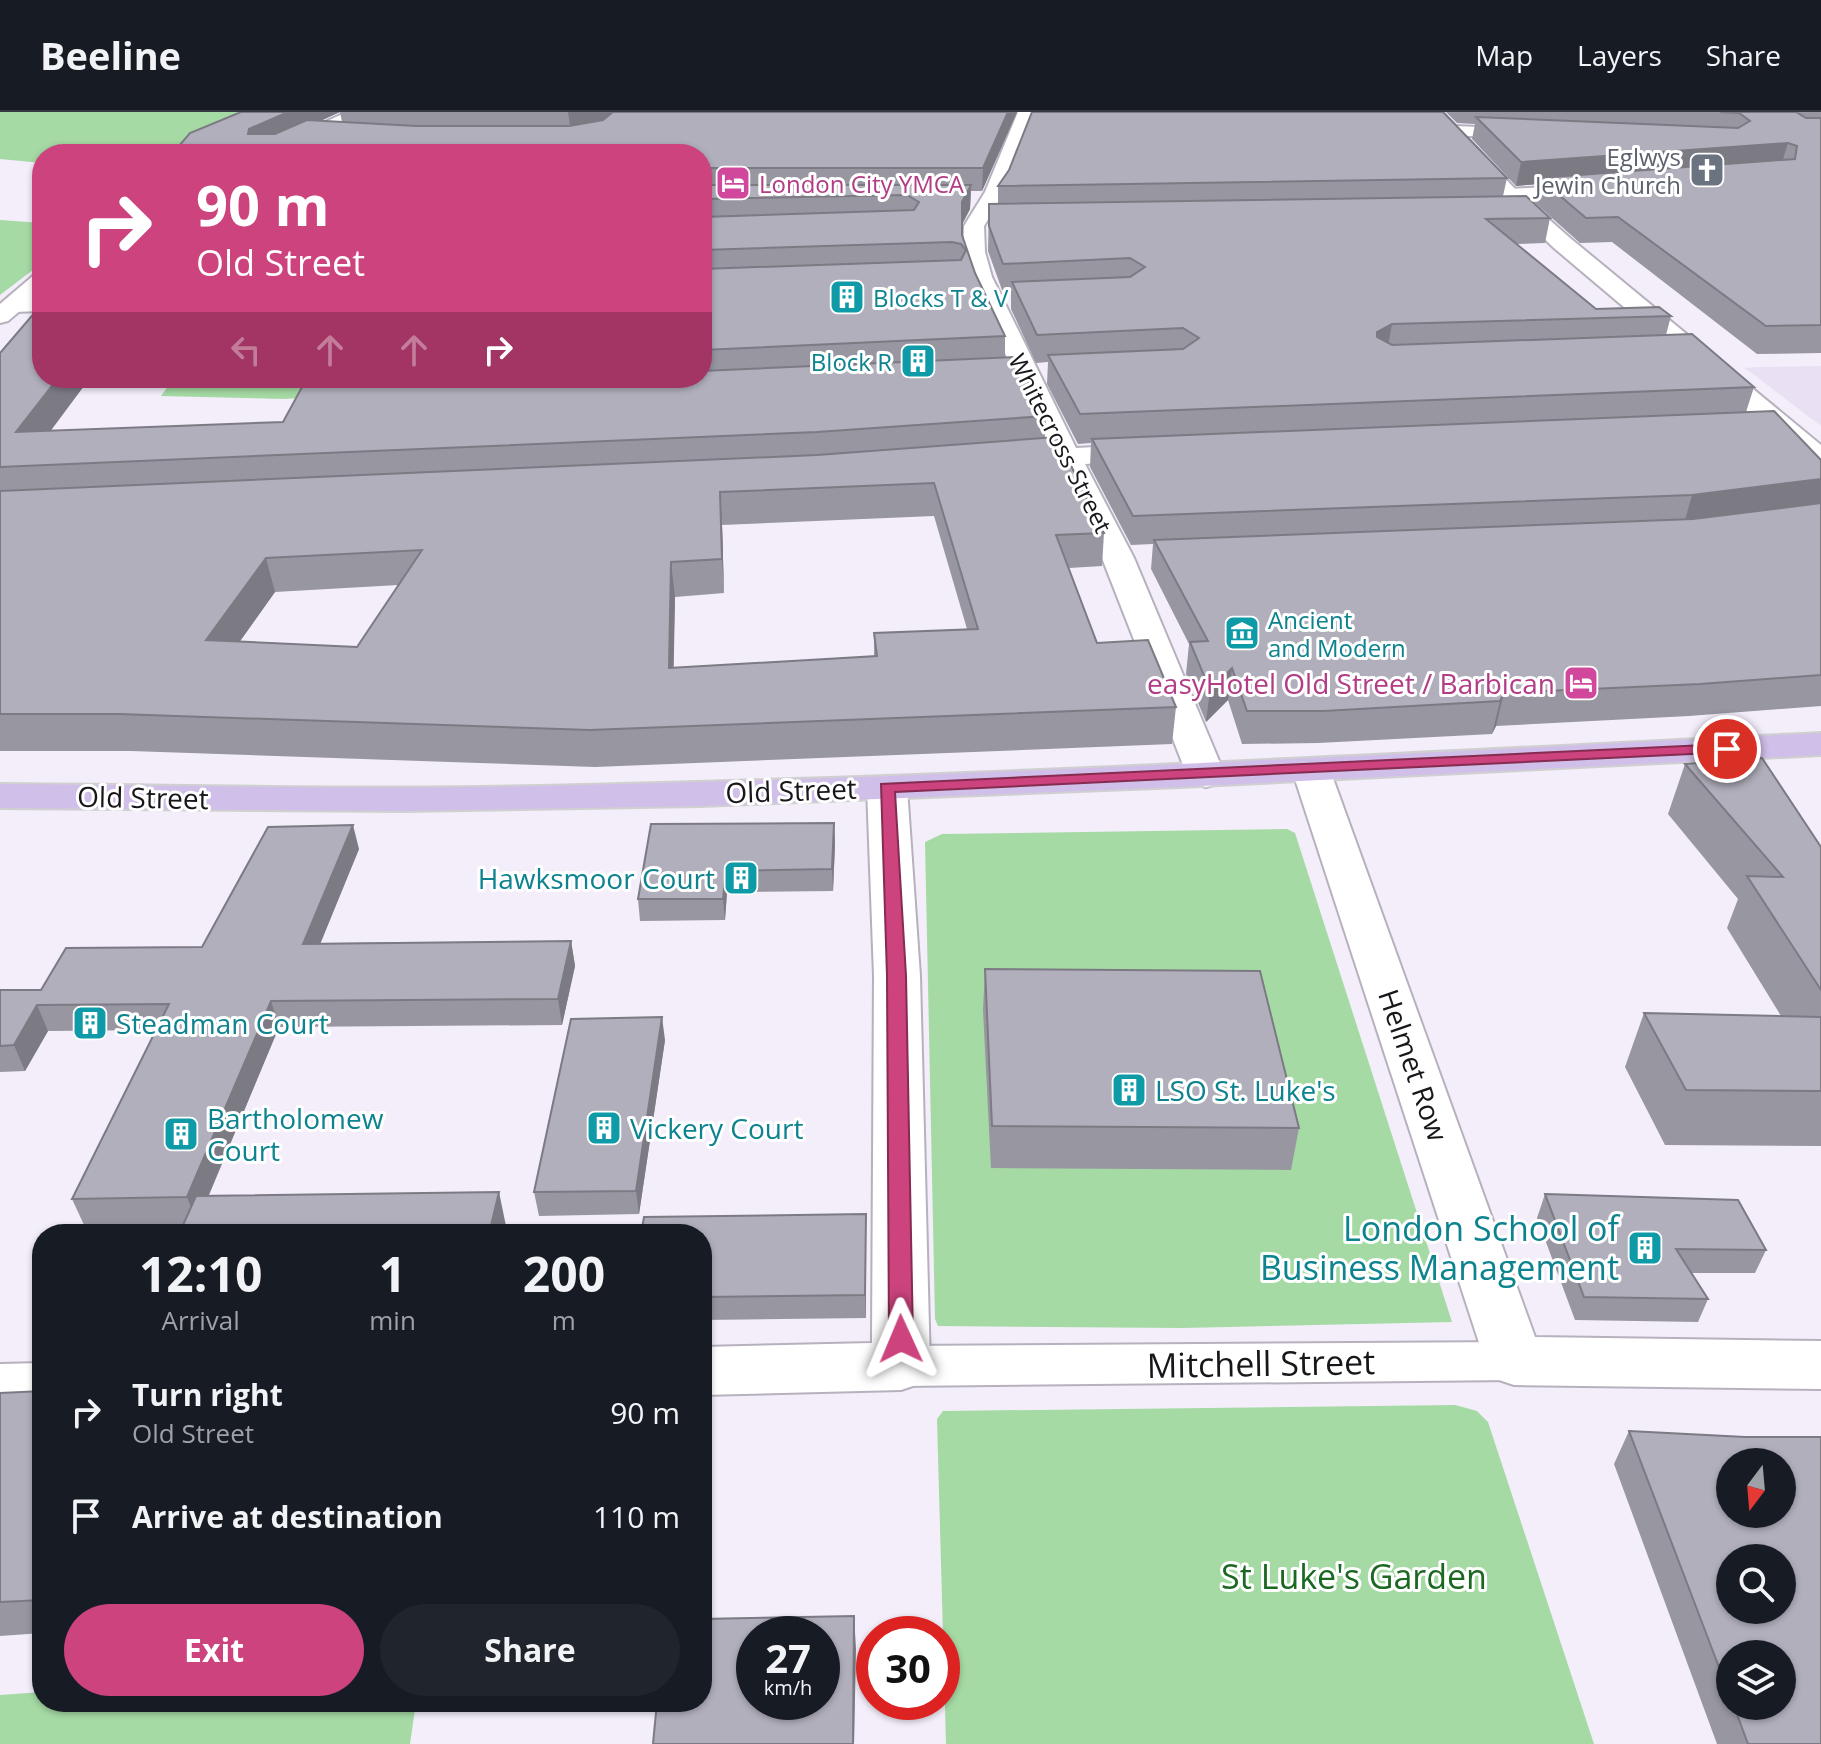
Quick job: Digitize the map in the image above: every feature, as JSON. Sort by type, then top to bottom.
[{"type":"main road","name":"Old Street","points":[[0,796],[370,800],[887,788],[1821,744]]},
{"type":"street","points":[[286,144],[361,112]]},
{"type":"street","points":[[976,222],[991,200],[1027,112]]},
{"type":"street","points":[[1433,112],[1518,203],[1821,459]]},
{"type":"street","points":[[1453,131],[1555,135]]},
{"type":"street","points":[[308,134],[346,136]]},
{"type":"street","points":[[1495,211],[1518,203],[1609,189]]},
{"type":"street","points":[[960,199],[991,200]]},
{"type":"street","points":[[950,226],[1010,219]]},
{"type":"street","name":"Whitecross Street","points":[[976,222],[974,252],[1002,300],[1025,374],[1067,456],[1133,557],[1206,775]]},
{"type":"street","points":[[7,310],[32,289]]},
{"type":"street","points":[[7,310],[32,306]]},
{"type":"street","points":[[1655,355],[1697,353]]},
{"type":"street","points":[[1743,428],[1784,426]]},
{"type":"street","points":[[975,462],[1172,451]]},
{"type":"street","name":"Helmet Row","points":[[1311,770],[1514,1361]]},
{"type":"street","points":[[887,788],[897,976],[901,1366]]},
{"type":"street","name":"Mitchell Street","points":[[712,1371],[901,1366],[1514,1361],[1821,1365]]},
{"type":"street","points":[[0,1389],[32,1388]]},
{"type":"shaded area","points":[[1821,366],[1821,426],[1745,368],[1758,367]]},
{"type":"green space","points":[[0,112],[295,112],[222,144],[32,144],[32,162],[0,159]]},
{"type":"green space","points":[[0,220],[32,222],[32,271],[0,295]]},
{"type":"green space","points":[[167,388],[374,388],[367,394],[284,399],[161,396]]},
{"type":"green space","points":[[1287,829],[1295,833],[1452,1322],[1182,1328],[938,1326],[935,1319],[925,842],[942,834]]},
{"type":"green space","name":"St Luke's Garden","points":[[1455,1405],[1477,1411],[1488,1422],[1594,1744],[946,1744],[945,1720],[960,1720],[960,1616],[942,1616],[937,1419],[943,1411]]},
{"type":"green space","points":[[32,1693],[32,1712],[415,1712],[410,1744],[0,1744],[0,1695]]},
{"type":"building","points":[[241,112],[288,112],[249,129],[248,134],[275,134],[307,120],[416,126],[569,126],[603,120],[613,112],[1008,112],[983,168],[712,168],[712,144],[181,144],[190,133]]},
{"type":"building","points":[[1032,112],[1443,112],[1507,178],[998,186],[1009,170]]},
{"type":"building","points":[[1720,112],[1796,112],[1806,118],[1821,118],[1821,325],[1766,326],[1618,217],[1586,218],[1539,178],[1795,159],[1797,146],[1788,143],[1521,162],[1476,117],[1738,128],[1750,121],[1739,113]]},
{"type":"building","points":[[712,185],[971,185],[962,202],[962,235],[975,273],[1005,336],[712,350],[712,269],[961,260],[966,250],[961,244],[952,242],[712,250],[712,217],[914,210],[919,202],[907,195],[712,199]]},
{"type":"building","points":[[1526,196],[1550,218],[1486,219],[1596,309],[1659,307],[1671,316],[1392,324],[1377,332],[1377,337],[1392,345],[1692,334],[1754,387],[1080,414],[1048,355],[1183,349],[1199,338],[1183,328],[1037,335],[1012,282],[1130,277],[1145,267],[1130,258],[1003,264],[989,226],[989,204]]},
{"type":"building","points":[[32,316],[32,388],[50,388],[16,432],[283,422],[302,388],[712,388],[712,371],[1015,357],[1046,416],[817,432],[0,467],[0,353]]},
{"type":"building","points":[[1774,411],[1821,460],[1821,479],[1692,495],[1133,516],[1092,439]]},
{"type":"building","points":[[1057,437],[1104,533],[1056,535],[1097,643],[1148,640],[1176,707],[590,730],[119,714],[0,714],[0,491],[817,455]],"holes":[[[934,483],[978,629],[874,633],[877,656],[669,668],[671,562],[722,559],[720,492]],[[422,550],[357,647],[206,640],[266,558]]]},
{"type":"building","points":[[1821,503],[1821,675],[1504,693],[1500,701],[1324,711],[1247,711],[1232,668],[1210,690],[1190,642],[1208,641],[1154,540],[1693,519]]},
{"type":"building","points":[[1762,758],[1821,847],[1821,990],[1747,876],[1783,877],[1685,764]]},
{"type":"building","points":[[834,823],[832,869],[726,871],[723,899],[638,899],[651,824]]},
{"type":"building","points":[[353,825],[303,944],[571,941],[558,999],[271,1001],[187,1197],[72,1199],[169,1004],[37,1005],[14,1045],[0,1046],[0,990],[41,990],[66,948],[202,947],[268,827]]},
{"type":"building","name":"LSO St. Luke's","points":[[985,969],[1260,971],[1299,1128],[992,1126]]},
{"type":"building","points":[[1644,1013],[1821,1017],[1821,1091],[1686,1090]]},
{"type":"building","name":"Vickery Court","points":[[662,1017],[636,1191],[534,1192],[571,1019]]},
{"type":"building","points":[[499,1192],[491,1224],[183,1224],[196,1196]]},
{"type":"building","name":"London School of Business Management","points":[[1545,1194],[1738,1200],[1766,1250],[1676,1249],[1708,1299],[1584,1297]]},
{"type":"building","points":[[866,1214],[865,1295],[712,1297],[712,1224],[643,1224],[644,1217]]},
{"type":"building","points":[[32,1391],[32,1600],[0,1602],[0,1393]]},
{"type":"building","points":[[1629,1431],[1821,1437],[1821,1744],[1748,1744],[1739,1720],[1796,1720],[1796,1640],[1716,1640],[1716,1659]]},
{"type":"building","points":[[840,1616],[854,1616],[853,1744],[653,1744],[656,1712],[712,1712],[712,1619],[736,1618],[736,1720],[840,1720]]},
{"type":"place","name":"Eglwys Jewin Church","points":[[1707,170]]},
{"type":"place","name":"London City YMCA","points":[[733,183]]},
{"type":"place","name":"Blocks T & V","points":[[847,297]]},
{"type":"place","name":"Block R","points":[[918,361]]},
{"type":"place","name":"Ancient and Modern","points":[[1242,633]]},
{"type":"place","name":"easyHotel Old Street / Barbican","points":[[1581,683]]},
{"type":"place","name":"Hawksmoor Court","points":[[741,878]]},
{"type":"place","name":"Steadman Court","points":[[90,1023]]},
{"type":"place","name":"LSO St. Luke's","points":[[1129,1090]]},
{"type":"place","name":"Vickery Court","points":[[604,1128]]},
{"type":"place","name":"Bartholomew Court","points":[[181,1134]]},
{"type":"place","name":"London School of Business Management","points":[[1645,1248]]},
{"type":"route","points":[[901,1339],[897,976],[886,818],[887,788],[1727,749]]}]
